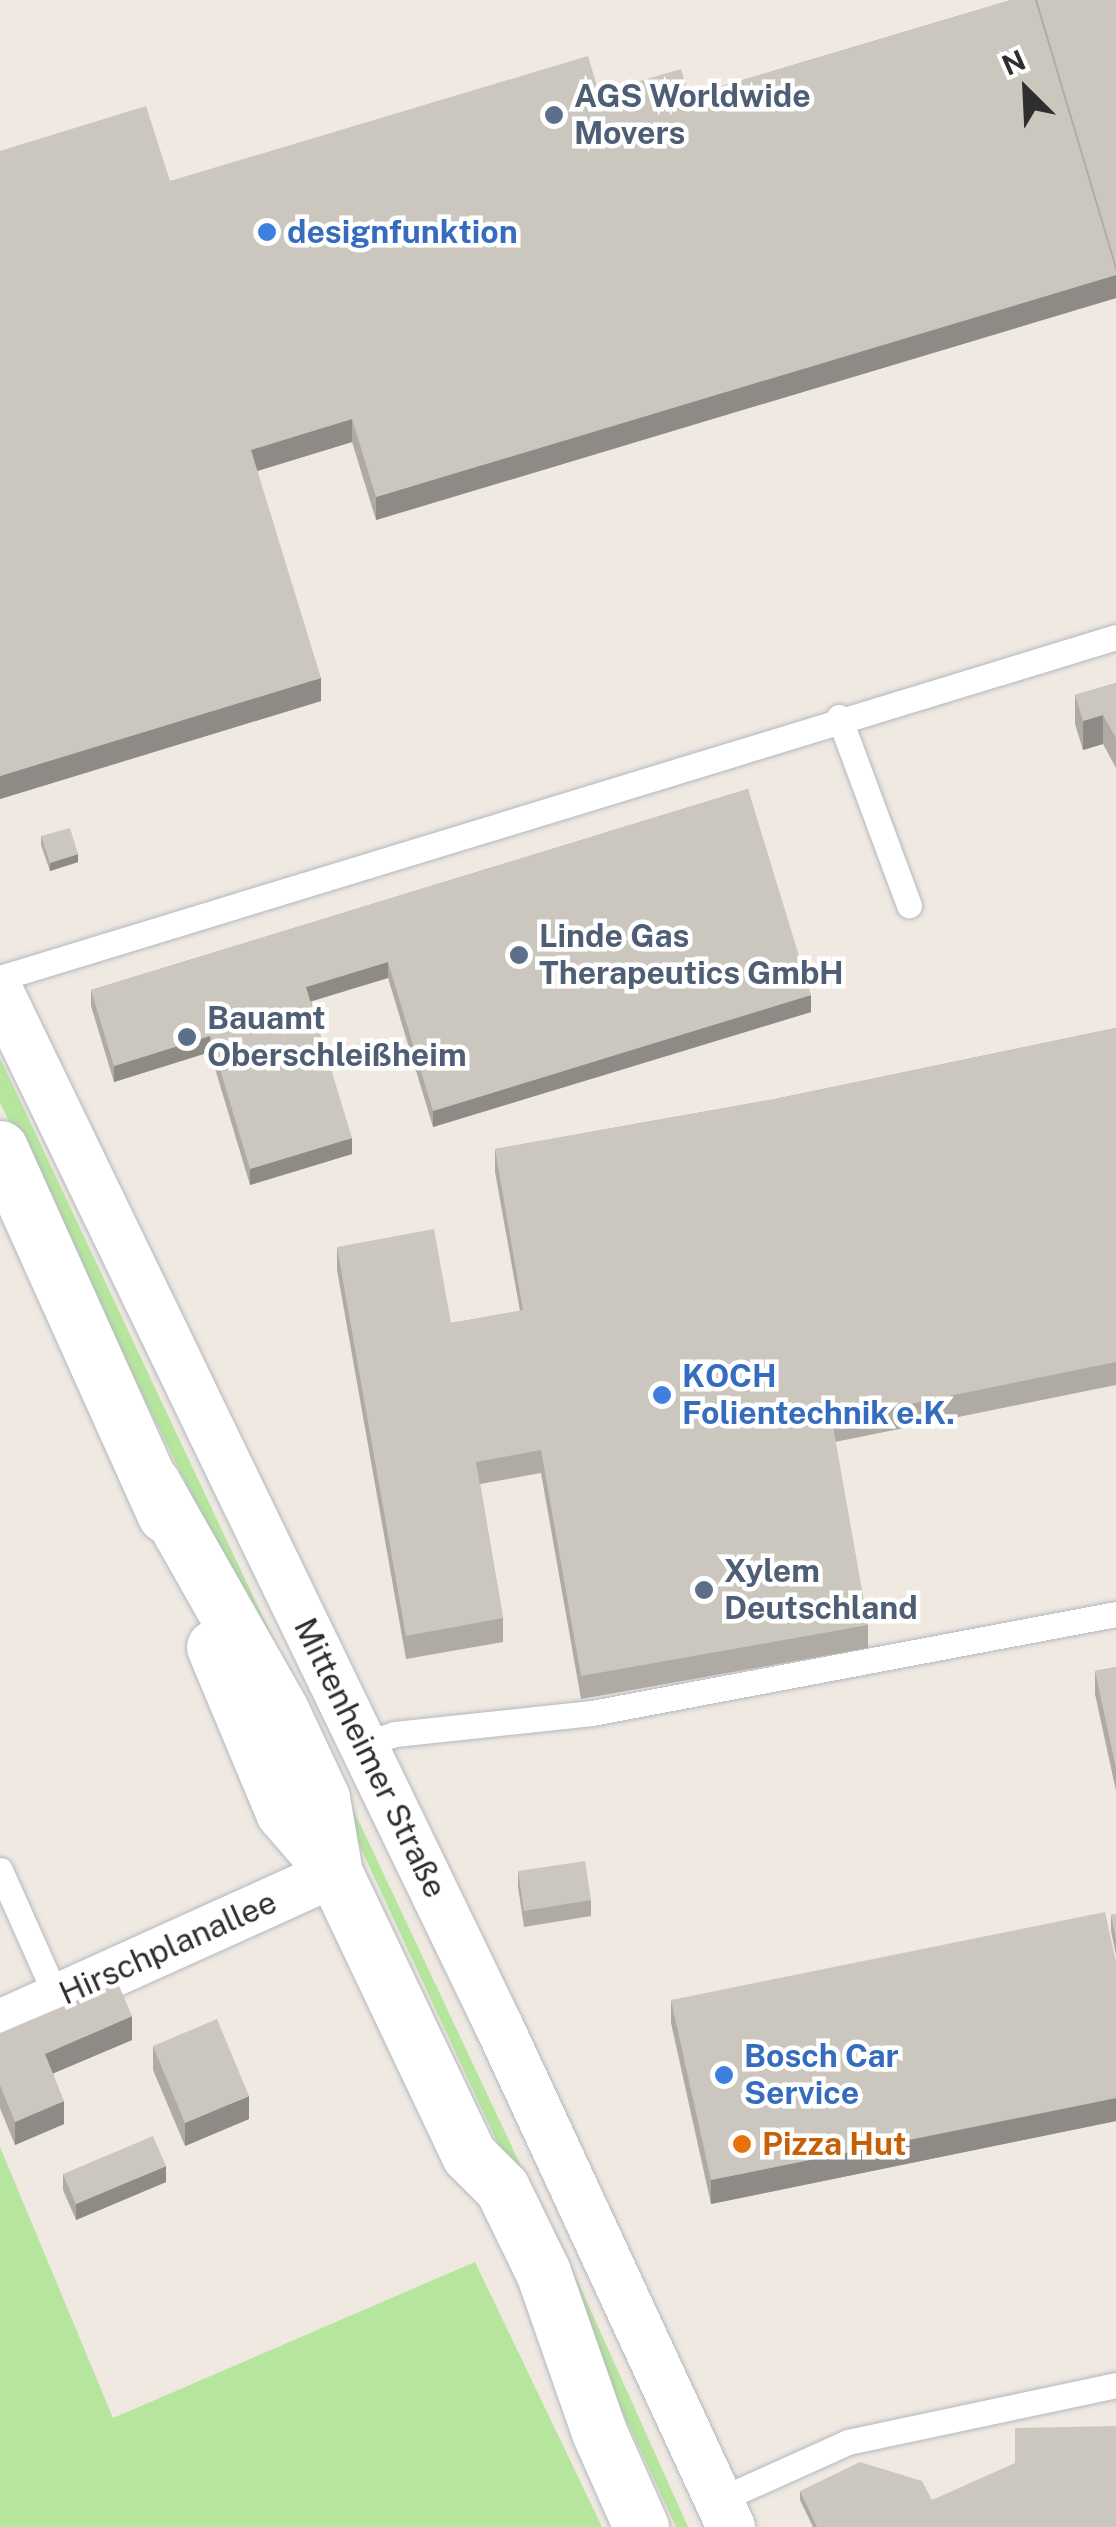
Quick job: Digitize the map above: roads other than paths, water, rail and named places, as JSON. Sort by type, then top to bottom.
[{"type":"main road","points":[[0,1148],[152,1482],[283,1812],[336,1873],[469,2155],[472,2204],[512,2288],[599,2432],[642,2527]]},
{"type":"street","name":"Mittenheimer Straße","points":[[0,993],[363,1745],[725,2514]]},
{"type":"street","name":"Hirschplanallee","points":[[0,2024],[336,1873]]},
{"type":"lane","points":[[0,978],[839,718],[1116,637]]},
{"type":"lane","points":[[839,718],[909,905]]},
{"type":"lane","points":[[363,1745],[395,1734],[612,1710],[1116,1614]]},
{"type":"lane","points":[[0,1870],[57,1998]]},
{"type":"lane","points":[[725,2514],[848,2442],[1116,2385]]},
{"type":"place","name":"AGS Worldwide Movers","points":[[554,115]]},
{"type":"place","name":"designfunktion","points":[[267,232]]},
{"type":"place","name":"Linde Gas Therapeutics GmbH","points":[[519,955]]},
{"type":"place","name":"Bauamt Oberschleißheim","points":[[187,1037]]},
{"type":"place","name":"KOCH Folientechnik e.K.","points":[[662,1395]]},
{"type":"place","name":"Xylem Deutschland","points":[[704,1590]]},
{"type":"place","name":"Bosch Car Service","points":[[724,2075]]},
{"type":"place","name":"Pizza Hut","points":[[742,2144]]}]
